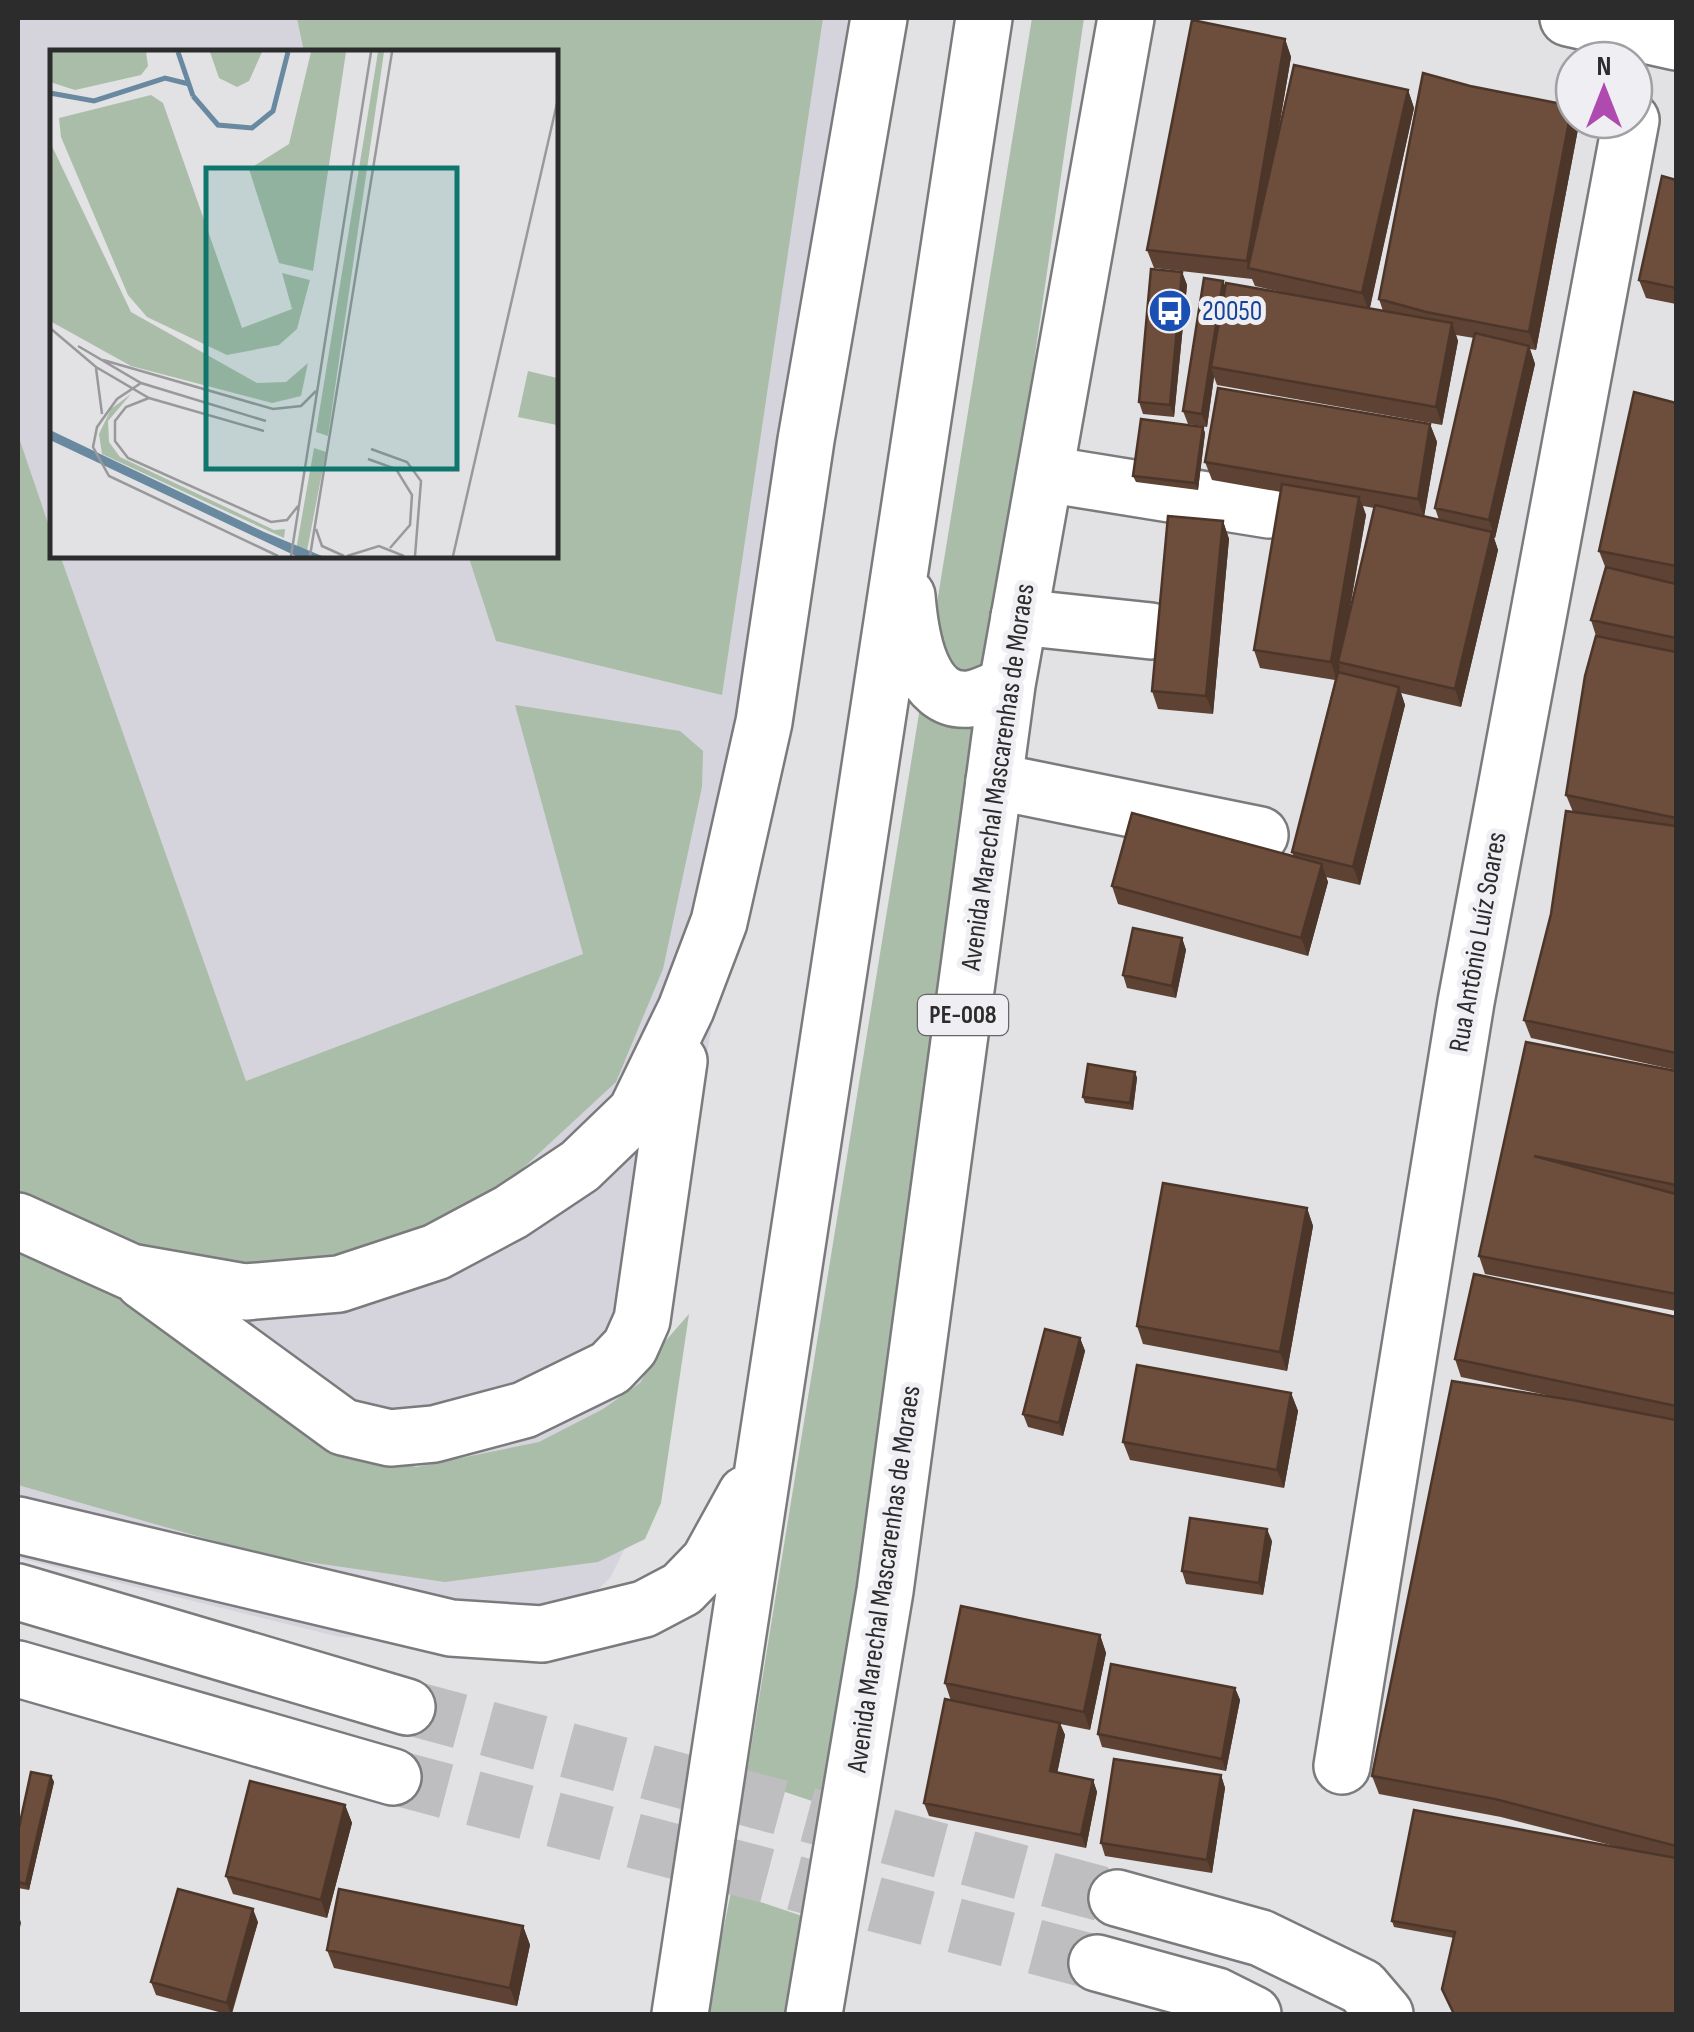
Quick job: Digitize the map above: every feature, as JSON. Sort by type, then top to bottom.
[{"type":"main road","points":[[131,1272],[245,1292],[339,1284],[436,1252],[512,1212],[580,1166],[636,1112],[686,1009],[719,922],[764,722],[806,440],[879,18]]},
{"type":"main road","points":[[680,2014],[984,18]]},
{"type":"main road","name":"Avenida Marechal Mascarenhas de Moraes","points":[[814,2014],[885,1591],[1007,685],[1126,18]]},
{"type":"main road","points":[[1568,18],[1661,39]]},
{"type":"main road","name":"Rua Antônio Luíz Soares","points":[[1342,1766],[1466,1002],[1626,140]]},
{"type":"main road","points":[[1046,474],[1268,510]]},
{"type":"main road","points":[[903,548],[908,612],[917,655],[929,680],[946,696],[966,700],[1007,685]]},
{"type":"main road","points":[[1019,617],[1152,630]]},
{"type":"main road","points":[[994,782],[1260,834]]},
{"type":"main road","points":[[18,1221],[131,1272],[343,1427],[390,1438],[434,1434],[524,1410],[610,1368],[630,1347],[642,1320],[686,1009]]},
{"type":"main road","points":[[18,1524],[451,1628],[542,1634],[644,1609],[682,1589],[710,1561],[765,1456]]},
{"type":"main road","points":[[18,1592],[407,1707]]},
{"type":"main road","points":[[18,1668],[393,1777]]},
{"type":"main road","points":[[1117,1898],[1261,1938],[1362,1987],[1385,2014]]},
{"type":"main road","points":[[1097,1963],[1217,1996],[1253,2014]]},
{"type":"shaded area","points":[[18,18],[873,18],[750,773],[635,1528],[610,1578],[564,1622],[466,1641],[340,1637],[18,1558]]},
{"type":"green space","points":[[297,18],[823,18],[722,695],[496,641],[469,558],[558,558],[558,50],[304,50]]},
{"type":"green space","points":[[1032,18],[1084,18],[824,1805],[746,1779]]},
{"type":"green space","points":[[18,435],[50,529],[50,558],[61,558],[246,1081],[583,954],[515,705],[680,731],[703,751],[702,787],[663,969],[616,1082],[496,1193],[375,1249],[264,1267],[144,1259],[18,1201]]},
{"type":"green space","points":[[18,1247],[107,1287],[345,1452],[417,1467],[539,1442],[603,1409],[640,1383],[661,1346],[689,1314],[661,1503],[645,1539],[598,1562],[445,1582],[267,1556],[18,1485]]},
{"type":"green space","points":[[731,1892],[811,1919],[791,2014],[706,2014]]},
{"type":"building","points":[[1192,20],[1285,39],[1247,261],[1147,250]]},
{"type":"building","points":[[1294,65],[1408,90],[1362,293],[1248,268]]},
{"type":"building","points":[[1423,73],[1554,102],[1554,140],[1566,140],[1529,332],[1379,299]]},
{"type":"building","points":[[1662,176],[1676,180],[1676,288],[1639,280]]},
{"type":"building","points":[[1151,269],[1182,272],[1170,405],[1139,402]]},
{"type":"building","points":[[1204,278],[1223,281],[1202,414],[1183,411]]},
{"type":"building","points":[[1226,283],[1452,323],[1436,407],[1211,367]]},
{"type":"building","points":[[1475,333],[1529,346],[1489,520],[1435,508]]},
{"type":"building","points":[[1218,388],[1430,424],[1418,499],[1205,462]]},
{"type":"building","points":[[1634,392],[1676,403],[1676,566],[1599,551]]},
{"type":"building","points":[[1141,419],[1203,427],[1195,483],[1133,476]]},
{"type":"building","points":[[1282,484],[1359,497],[1331,662],[1254,650]]},
{"type":"building","points":[[1375,505],[1492,532],[1455,689],[1338,662]]},
{"type":"building","points":[[1168,516],[1223,521],[1206,696],[1152,691]]},
{"type":"building","points":[[1606,567],[1676,584],[1676,638],[1591,620]]},
{"type":"building","points":[[1596,636],[1676,652],[1676,818],[1566,795],[1585,676]]},
{"type":"building","points":[[1338,672],[1399,687],[1353,867],[1292,852]]},
{"type":"building","points":[[1566,811],[1676,826],[1676,1053],[1524,1020],[1551,914]]},
{"type":"building","points":[[1132,813],[1322,864],[1301,938],[1112,886]]},
{"type":"building","points":[[1133,928],[1182,938],[1172,986],[1123,975]]},
{"type":"building","points":[[1526,1042],[1676,1071],[1676,1185],[1534,1156],[1676,1194],[1676,1294],[1479,1256]]},
{"type":"building","points":[[1088,1064],[1135,1072],[1130,1103],[1083,1097]]},
{"type":"building","points":[[1163,1183],[1307,1208],[1280,1352],[1137,1326]]},
{"type":"building","points":[[1474,1274],[1676,1317],[1676,1406],[1455,1359]]},
{"type":"building","points":[[1045,1329],[1080,1338],[1059,1423],[1023,1414]]},
{"type":"building","points":[[1137,1365],[1291,1393],[1277,1470],[1123,1442]]},
{"type":"building","points":[[1452,1381],[1676,1420],[1676,1846],[1495,1799],[1372,1776]]},
{"type":"building","points":[[1190,1518],[1267,1529],[1259,1583],[1182,1571]]},
{"type":"building","points":[[961,1606],[1100,1635],[1084,1712],[945,1683]]},
{"type":"building","points":[[1111,1664],[1235,1688],[1222,1759],[1098,1734]]},
{"type":"building","points":[[945,1699],[1060,1723],[1050,1771],[1093,1780],[1081,1835],[924,1803]]},
{"type":"building","points":[[1114,1759],[1221,1775],[1207,1860],[1101,1843]]},
{"type":"building","points":[[31,1772],[51,1776],[26,1884],[18,1882],[18,1832]]},
{"type":"building","points":[[250,1781],[345,1805],[321,1900],[226,1876]]},
{"type":"building","points":[[1414,1810],[1676,1858],[1676,2014],[1454,2014],[1442,1989],[1455,1932],[1392,1921]]},
{"type":"building","points":[[178,1889],[253,1909],[227,2003],[151,1982]]},
{"type":"building","points":[[339,1889],[523,1926],[510,1988],[327,1950]]},
{"type":"tunnel","points":[[407,1707],[1117,1898]]},
{"type":"tunnel","points":[[393,1777],[1097,1963]]},
{"type":"place","name":"20050","points":[[1170,311]]}]
